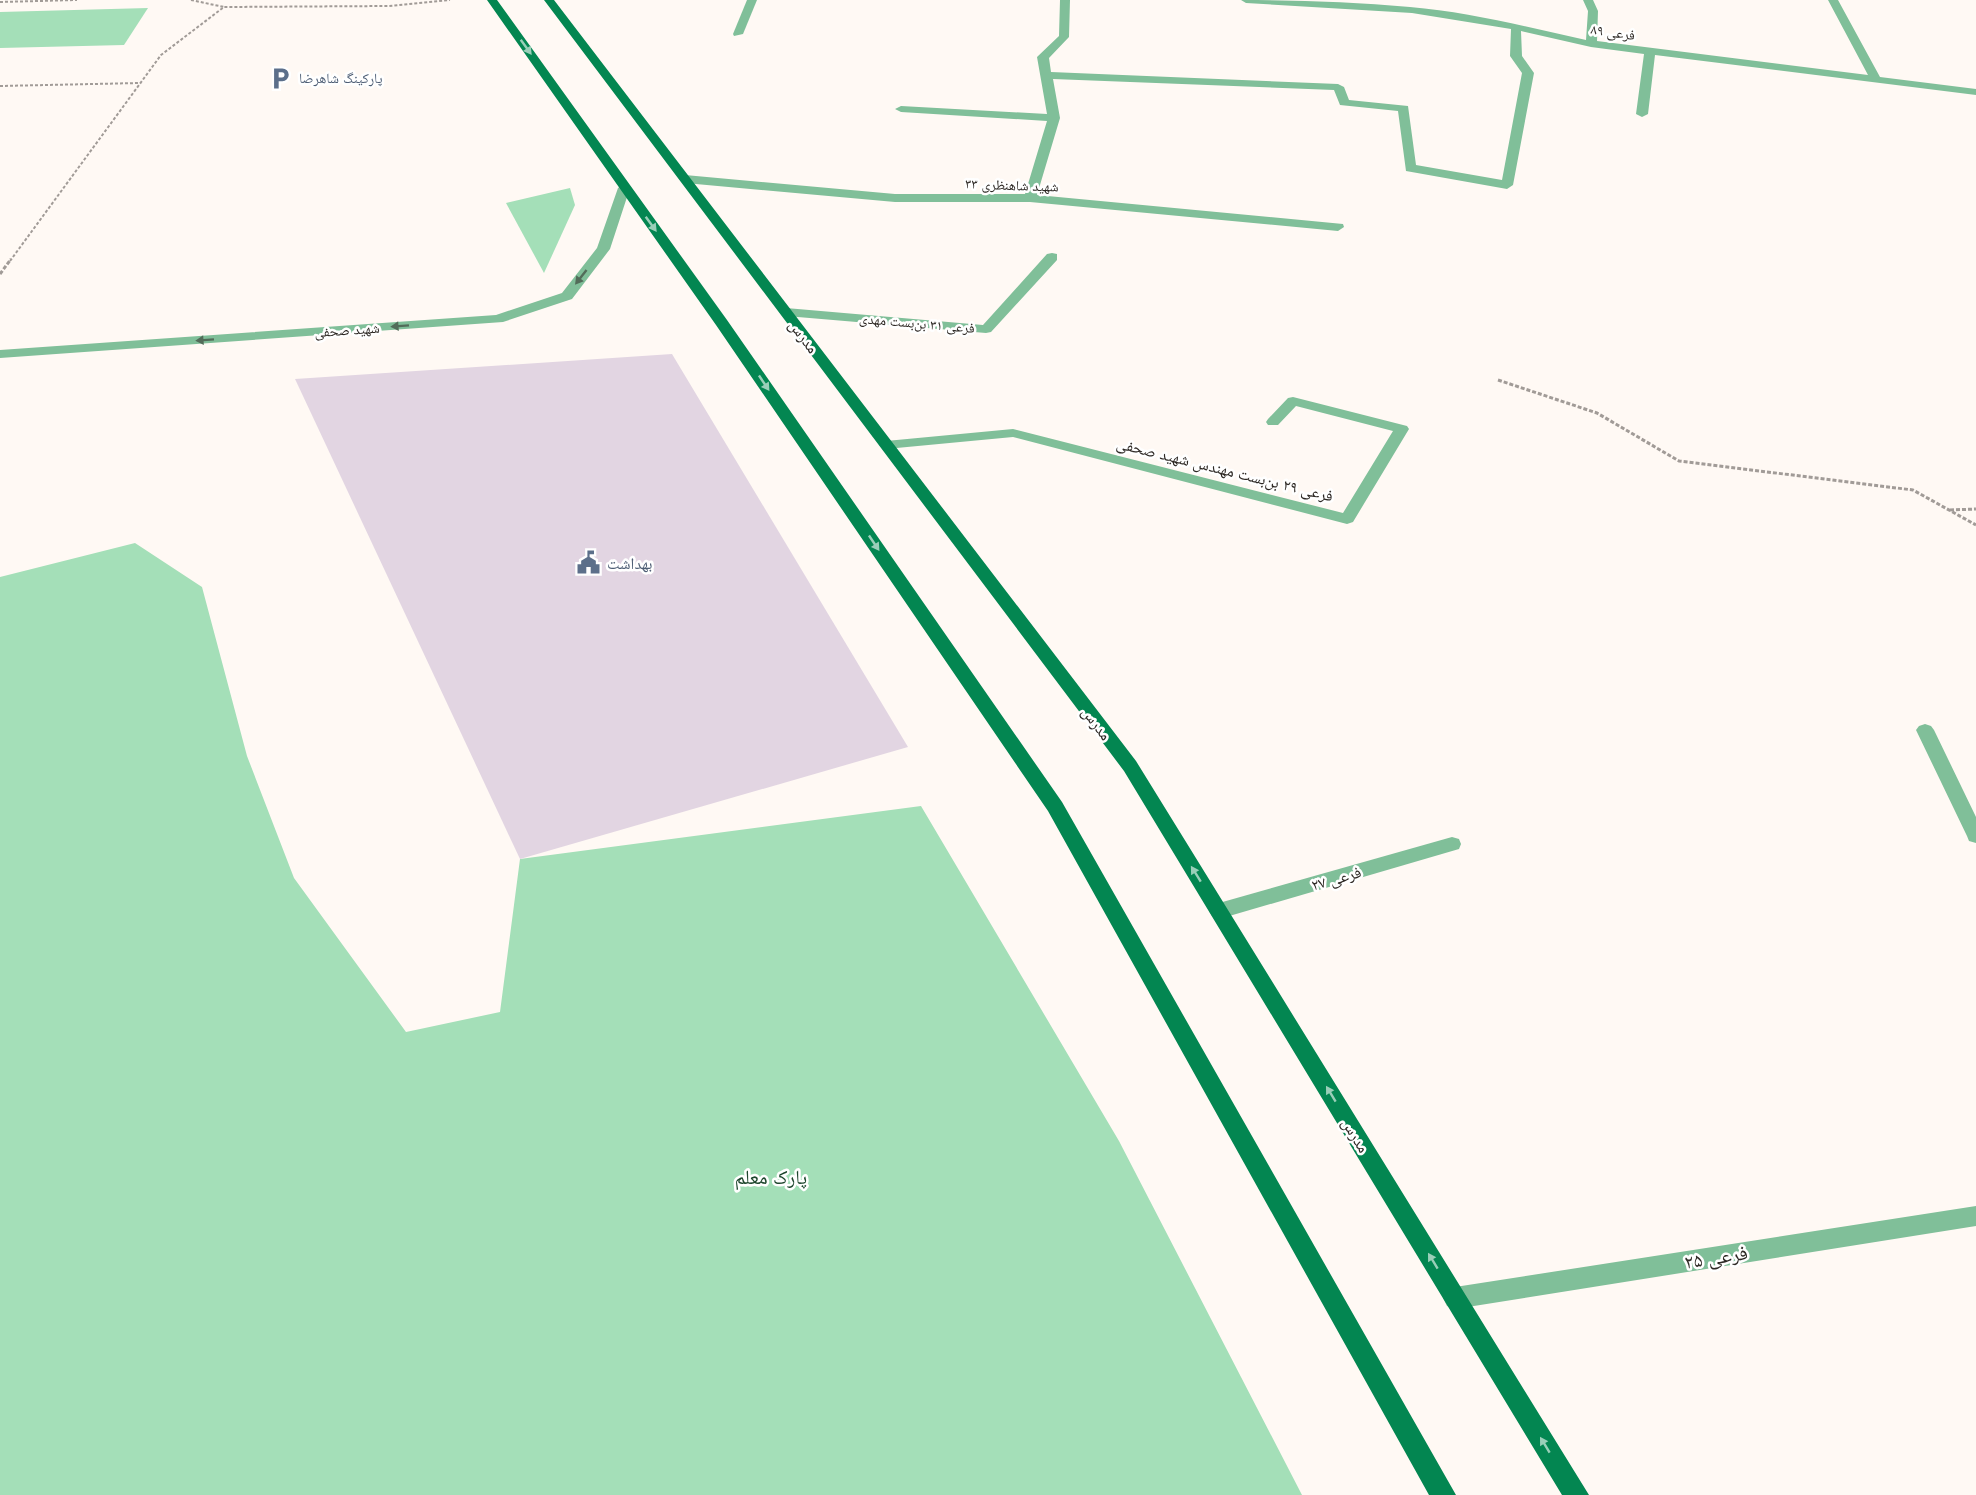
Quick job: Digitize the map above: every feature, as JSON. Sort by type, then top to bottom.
[{"type":"main road","points":[[492,0],[624,188],[722,322],[1055,807],[1443,1495]]},
{"type":"main road","name":"مدرس","points":[[549,0],[1130,766],[1576,1495]]},
{"type":"street","points":[[738,34],[752,0]]},
{"type":"street","points":[[1030,198],[1054,118],[1042,57],[1064,37],[1065,0]]},
{"type":"street","name":"فرعی ۸۹","points":[[1246,0],[1411,5],[1591,44],[1976,92]]},
{"type":"street","points":[[1588,0],[1593,11],[1591,44]]},
{"type":"street","points":[[1833,0],[1876,80]]},
{"type":"street","points":[[1045,75],[1338,87],[1344,103],[1404,108],[1410,168],[1507,185],[1528,73],[1516,56],[1516,27]]},
{"type":"street","points":[[1642,114],[1650,52]]},
{"type":"street","points":[[901,109],[1054,118]]},
{"type":"street","name":"۳۳ شهید شاهنظری","points":[[685,179],[895,198],[1030,198],[1338,227]]},
{"type":"street","name":"شهید صحفی","points":[[0,354],[498,319],[567,296],[603,249],[624,188]]},
{"type":"street","name":"فرعی ۳۱ بن‌بست مهدی","points":[[786,312],[986,329],[1052,257]]},
{"type":"street","name":"فرعی ۲۹ بن‌بست مهندس شهید صحفی","points":[[886,445],[1012,433],[1347,519],[1402,429],[1293,401],[1273,422]]},
{"type":"street","points":[[1926,730],[1976,836]]},
{"type":"street","name":"فرعی ۲۷","points":[[1219,911],[1452,844]]},
{"type":"street","name":"فرعی ۲۵","points":[[1455,1298],[1976,1216]]},
{"type":"path","points":[[0,2],[76,0]]},
{"type":"path","points":[[191,0],[224,7],[389,6],[450,0]]},
{"type":"path","points":[[0,274],[161,56],[224,7]]},
{"type":"path","points":[[0,86],[140,83]]},
{"type":"path","points":[[1498,380],[1598,413],[1679,461],[1913,490],[1976,525]]},
{"type":"path","points":[[1949,510],[1976,509]]},
{"type":"green space","points":[[148,8],[124,45],[0,48],[0,12]]},
{"type":"green space","points":[[570,188],[575,205],[544,273],[506,203]]},
{"type":"green space","name":"پارک معلم","points":[[135,543],[202,587],[247,756],[294,878],[406,1032],[500,1012],[520,859],[921,806],[1119,1141],[1302,1495],[0,1495],[0,577]]},
{"type":"building","name":"بهداشت","points":[[672,354],[908,747],[520,859],[295,379]]},
{"type":"place","name":"پارکینگ شاهرضا","points":[[281,78]]},
{"type":"place","name":"بهداشت","points":[[589,563]]}]
